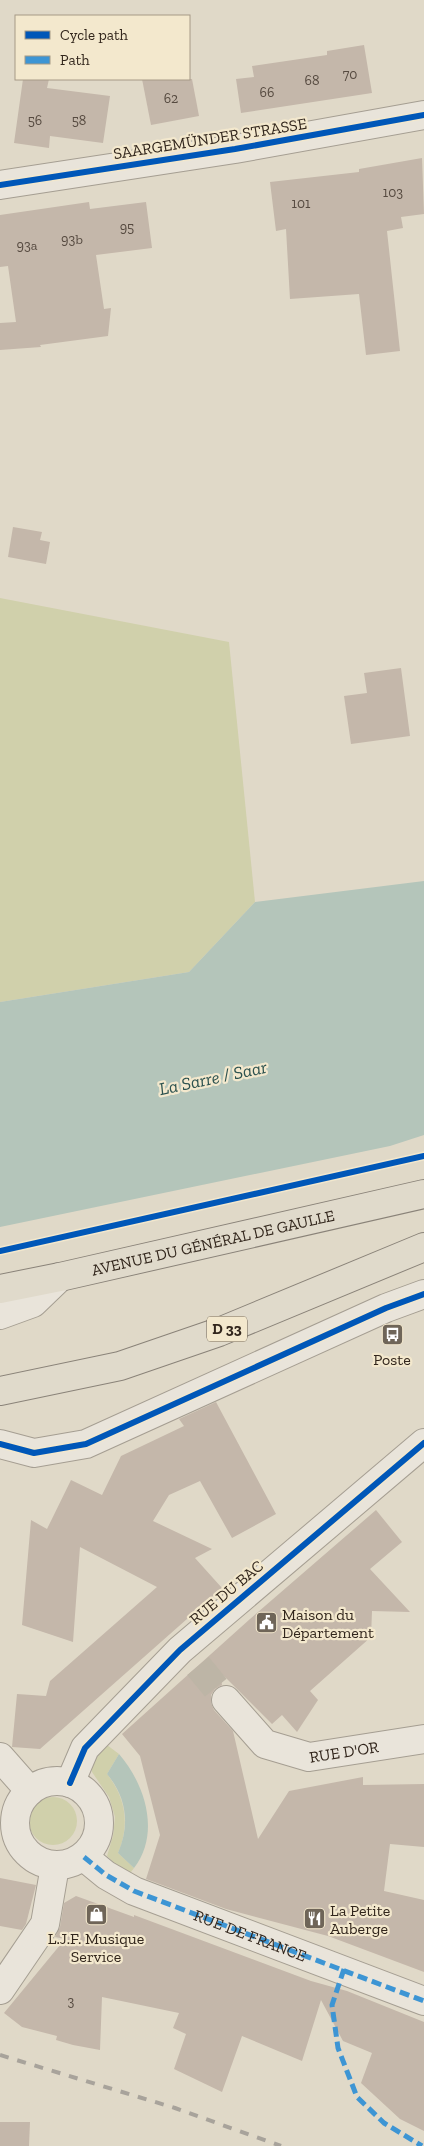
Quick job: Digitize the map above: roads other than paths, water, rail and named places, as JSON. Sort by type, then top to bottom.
[{"type":"main road","name":"AVENUE DU GÉNÉRAL DE GAULLE","points":[[0,1289],[60,1278],[424,1194]]},
{"type":"main road","name":"D 33","points":[[11,1389],[120,1366],[219,1332],[337,1285],[424,1247]]},
{"type":"street","name":"SAARGEMÜNDER STRASSE","points":[[0,185],[235,149],[424,115]]},
{"type":"street","points":[[0,1315],[33,1303],[60,1278]]},
{"type":"street","points":[[0,1444],[34,1453],[86,1444],[386,1308],[424,1294]]},
{"type":"street","name":"RUE DU BAC","points":[[70,1783],[85,1748],[189,1658],[424,1443]]},
{"type":"street","name":"RUE D'OR","points":[[226,1700],[265,1744],[308,1757],[424,1739]]},
{"type":"street","points":[[0,1757],[30,1791]]},
{"type":"street","points":[[49,1782],[70,1783],[83,1790],[94,1801],[99,1816],[94,1845],[84,1857],[70,1864],[55,1866],[39,1862],[9,1841],[19,1804],[30,1791],[49,1782]]},
{"type":"street","name":"RUE DE FRANCE","points":[[84,1857],[106,1875],[134,1891],[424,2001]]},
{"type":"street","points":[[0,1990],[45,1924],[55,1866]]},
{"type":"water","name":"La Sarre / Saar","points":[[424,881],[424,1135],[390,1146],[0,1227],[0,1002],[189,972],[255,902]]},
{"type":"water","points":[[119,1754],[128,1766],[142,1794],[148,1824],[147,1840],[134,1868],[118,1853],[124,1832],[124,1812],[119,1793],[107,1774]]},
{"type":"tunnel","points":[[198,1666],[226,1700]]},
{"type":"railway","points":[[0,2055],[175,2108],[281,2146]]},
{"type":"place","name":"Poste","points":[[392,1335]]},
{"type":"place","name":"Maison du Département","points":[[266,1623]]},
{"type":"place","name":"L.J.F. Musique Service","points":[[96,1914]]},
{"type":"place","name":"La Petite Auberge","points":[[314,1919]]}]
